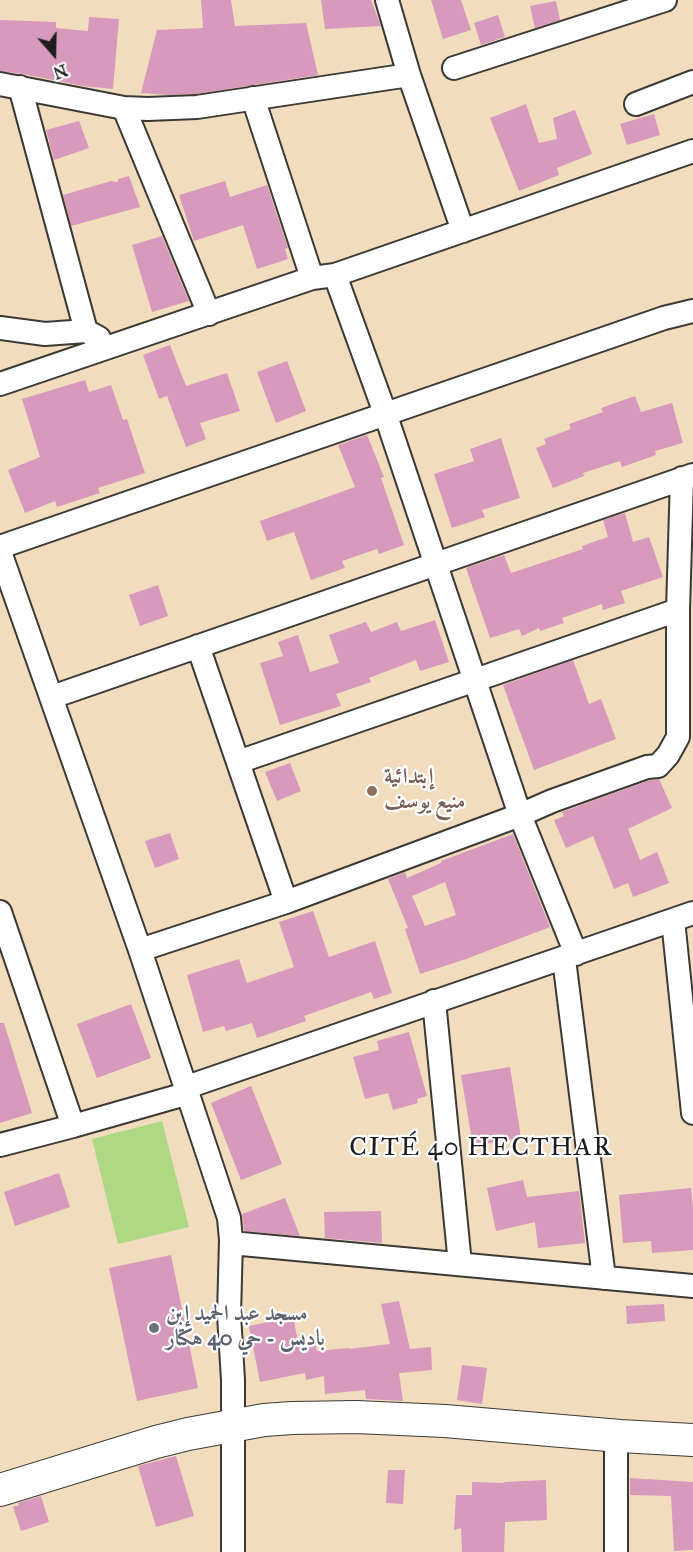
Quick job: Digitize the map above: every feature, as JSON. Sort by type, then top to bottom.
[{"type":"main road","points":[[0,1490],[156,1442],[188,1434],[282,1418],[356,1417],[445,1421],[616,1436],[693,1440]]},
{"type":"street","points":[[387,0],[409,75],[463,231]]},
{"type":"street","points":[[454,68],[664,0]]},
{"type":"street","points":[[86,331],[10,85],[124,108],[148,109],[197,106],[409,75]]},
{"type":"street","points":[[636,104],[693,82]]},
{"type":"street","points":[[254,98],[312,278]]},
{"type":"street","points":[[124,108],[208,314]]},
{"type":"street","points":[[0,384],[312,278],[335,275],[692,147]]},
{"type":"street","points":[[335,275],[385,413],[520,815],[570,956],[604,1278]]},
{"type":"street","points":[[0,547],[385,413],[664,318],[693,311]]},
{"type":"street","points":[[0,328],[45,334],[86,331],[114,345]]},
{"type":"street","points":[[52,697],[687,476],[678,610],[678,737],[668,755],[658,766],[647,767],[552,801],[286,902],[140,950]]},
{"type":"street","points":[[0,552],[140,950],[230,1218],[229,1315],[232,1380],[233,1552]]},
{"type":"street","points":[[238,762],[678,610]]},
{"type":"street","points":[[198,646],[286,902]]},
{"type":"street","points":[[0,912],[73,1126]]},
{"type":"street","points":[[0,1145],[73,1126],[188,1090],[434,1001],[683,917],[693,1113]]},
{"type":"street","points":[[434,1001],[460,1264]]},
{"type":"street","points":[[231,1243],[693,1286]]},
{"type":"street","points":[[616,1436],[616,1552]]},
{"type":"green space","points":[[162,1121],[189,1227],[118,1244],[92,1139]]},
{"type":"building","points":[[201,0],[231,0],[235,26],[306,23],[318,75],[196,94],[141,93],[157,30],[203,28]]},
{"type":"building","points":[[321,0],[371,0],[381,26],[325,29]]},
{"type":"building","points":[[431,0],[461,0],[471,30],[443,39]]},
{"type":"building","points":[[556,1],[560,20],[535,28],[530,6]]},
{"type":"building","points":[[498,15],[505,37],[481,45],[474,23]]},
{"type":"building","points":[[89,17],[119,19],[113,89],[0,71],[0,20],[56,22],[56,28],[88,31]]},
{"type":"building","points":[[526,104],[539,143],[557,139],[553,118],[575,110],[592,154],[557,168],[559,175],[519,191],[490,118]]},
{"type":"building","points":[[654,114],[660,135],[627,145],[620,124]]},
{"type":"building","points":[[79,121],[89,148],[54,160],[46,130]]},
{"type":"building","points":[[129,176],[140,207],[71,226],[63,195],[111,181],[118,182],[118,179]]},
{"type":"building","points":[[225,181],[230,197],[267,185],[288,248],[285,249],[288,259],[257,269],[243,225],[194,241],[179,195]]},
{"type":"building","points":[[162,236],[189,301],[152,312],[132,245]]},
{"type":"building","points":[[170,345],[186,386],[227,373],[240,411],[200,423],[206,439],[186,447],[167,396],[159,399],[143,355]]},
{"type":"building","points":[[287,361],[306,411],[276,423],[257,372]]},
{"type":"building","points":[[85,380],[89,392],[111,385],[123,420],[127,419],[145,473],[98,488],[100,493],[57,507],[55,501],[25,513],[8,470],[40,457],[22,399]]},
{"type":"building","points":[[635,396],[641,412],[672,403],[683,443],[655,451],[656,455],[622,467],[620,461],[583,473],[584,476],[553,488],[536,448],[546,444],[544,439],[571,429],[569,424],[603,412],[601,408]]},
{"type":"building","points":[[367,435],[384,477],[381,478],[404,545],[379,554],[377,549],[342,561],[345,568],[311,580],[294,532],[267,541],[260,521],[355,487],[338,445]]},
{"type":"building","points":[[501,438],[520,498],[482,510],[485,517],[452,528],[434,474],[474,461],[470,449]]},
{"type":"building","points":[[625,513],[633,542],[649,537],[663,577],[621,591],[625,603],[603,610],[602,604],[562,618],[564,623],[540,631],[539,628],[522,636],[519,629],[490,638],[466,568],[504,555],[511,573],[583,549],[582,546],[608,537],[603,520]]},
{"type":"building","points":[[158,585],[168,616],[140,626],[129,595]]},
{"type":"building","points":[[435,620],[449,662],[420,671],[416,660],[369,678],[371,682],[336,694],[341,706],[280,725],[260,663],[283,656],[278,642],[298,635],[310,672],[339,663],[329,635],[366,622],[371,632],[397,622],[401,631]]},
{"type":"building","points":[[573,660],[589,704],[601,699],[616,739],[534,770],[503,685]]},
{"type":"building","points":[[290,763],[301,791],[277,801],[265,772]]},
{"type":"building","points":[[659,779],[672,808],[628,829],[640,860],[657,852],[669,883],[633,897],[628,883],[614,889],[593,836],[566,848],[554,820],[564,816],[562,812],[650,780]]},
{"type":"building","points":[[170,833],[179,859],[155,868],[145,841]]},
{"type":"building","points":[[513,834],[550,927],[420,974],[405,929],[408,928],[388,879],[405,872],[407,878],[441,861]],"holes":[[[445,882],[456,915],[425,926],[412,896]]]},
{"type":"building","points":[[313,911],[329,957],[375,941],[392,993],[374,999],[371,992],[304,1016],[306,1021],[257,1038],[252,1023],[226,1031],[224,1026],[203,1032],[187,975],[239,959],[247,983],[294,967],[279,922]]},
{"type":"building","points":[[131,1004],[151,1058],[97,1078],[77,1024]]},
{"type":"building","points":[[0,1023],[4,1023],[32,1113],[0,1123]]},
{"type":"building","points":[[409,1032],[427,1096],[417,1099],[418,1103],[393,1110],[388,1093],[365,1099],[353,1057],[379,1050],[377,1041]]},
{"type":"building","points":[[510,1067],[521,1138],[473,1146],[461,1075]]},
{"type":"building","points":[[251,1086],[282,1164],[241,1180],[211,1103]]},
{"type":"building","points":[[59,1173],[70,1207],[15,1226],[4,1192]]},
{"type":"building","points":[[523,1180],[527,1197],[579,1191],[585,1243],[538,1248],[535,1222],[496,1231],[487,1188]]},
{"type":"building","points":[[691,1188],[693,1250],[652,1253],[651,1241],[623,1243],[619,1195]]},
{"type":"building","points":[[285,1198],[300,1236],[244,1231],[242,1214]]},
{"type":"building","points":[[381,1211],[382,1243],[325,1238],[324,1212]]},
{"type":"building","name":"مسجد عبد الحميد إبن باديس - حي 40 هكتار","points":[[171,1255],[198,1388],[137,1401],[109,1268]]},
{"type":"building","points":[[399,1301],[410,1349],[431,1347],[432,1370],[399,1373],[403,1401],[366,1399],[365,1390],[325,1394],[324,1376],[306,1380],[305,1373],[260,1382],[249,1326],[293,1317],[299,1346],[315,1343],[317,1351],[390,1344],[381,1304]]},
{"type":"building","points":[[664,1304],[665,1321],[627,1324],[626,1306]]},
{"type":"building","points":[[462,1365],[487,1368],[482,1404],[457,1400]]},
{"type":"building","points":[[176,1456],[194,1516],[156,1527],[138,1466]]},
{"type":"building","points":[[388,1470],[405,1470],[403,1504],[386,1503]]},
{"type":"building","points":[[630,1478],[693,1482],[693,1550],[674,1551],[671,1496],[630,1495]]},
{"type":"building","points":[[546,1480],[547,1520],[505,1522],[504,1552],[462,1552],[461,1528],[454,1530],[456,1495],[472,1495],[472,1482],[504,1483]]},
{"type":"building","points":[[41,1496],[49,1522],[21,1531],[13,1507],[19,1505],[18,1503]]},
{"type":"place","name":"إبتدائية منيع يوسف","points":[[372,791]]},
{"type":"place","name":"مسجد عبد الحميد إبن باديس - حي 40 هكتار","points":[[154,1328]]},
{"type":"district","name":"CITÉ 40 HECTHAR","points":[[481,1149]]}]
